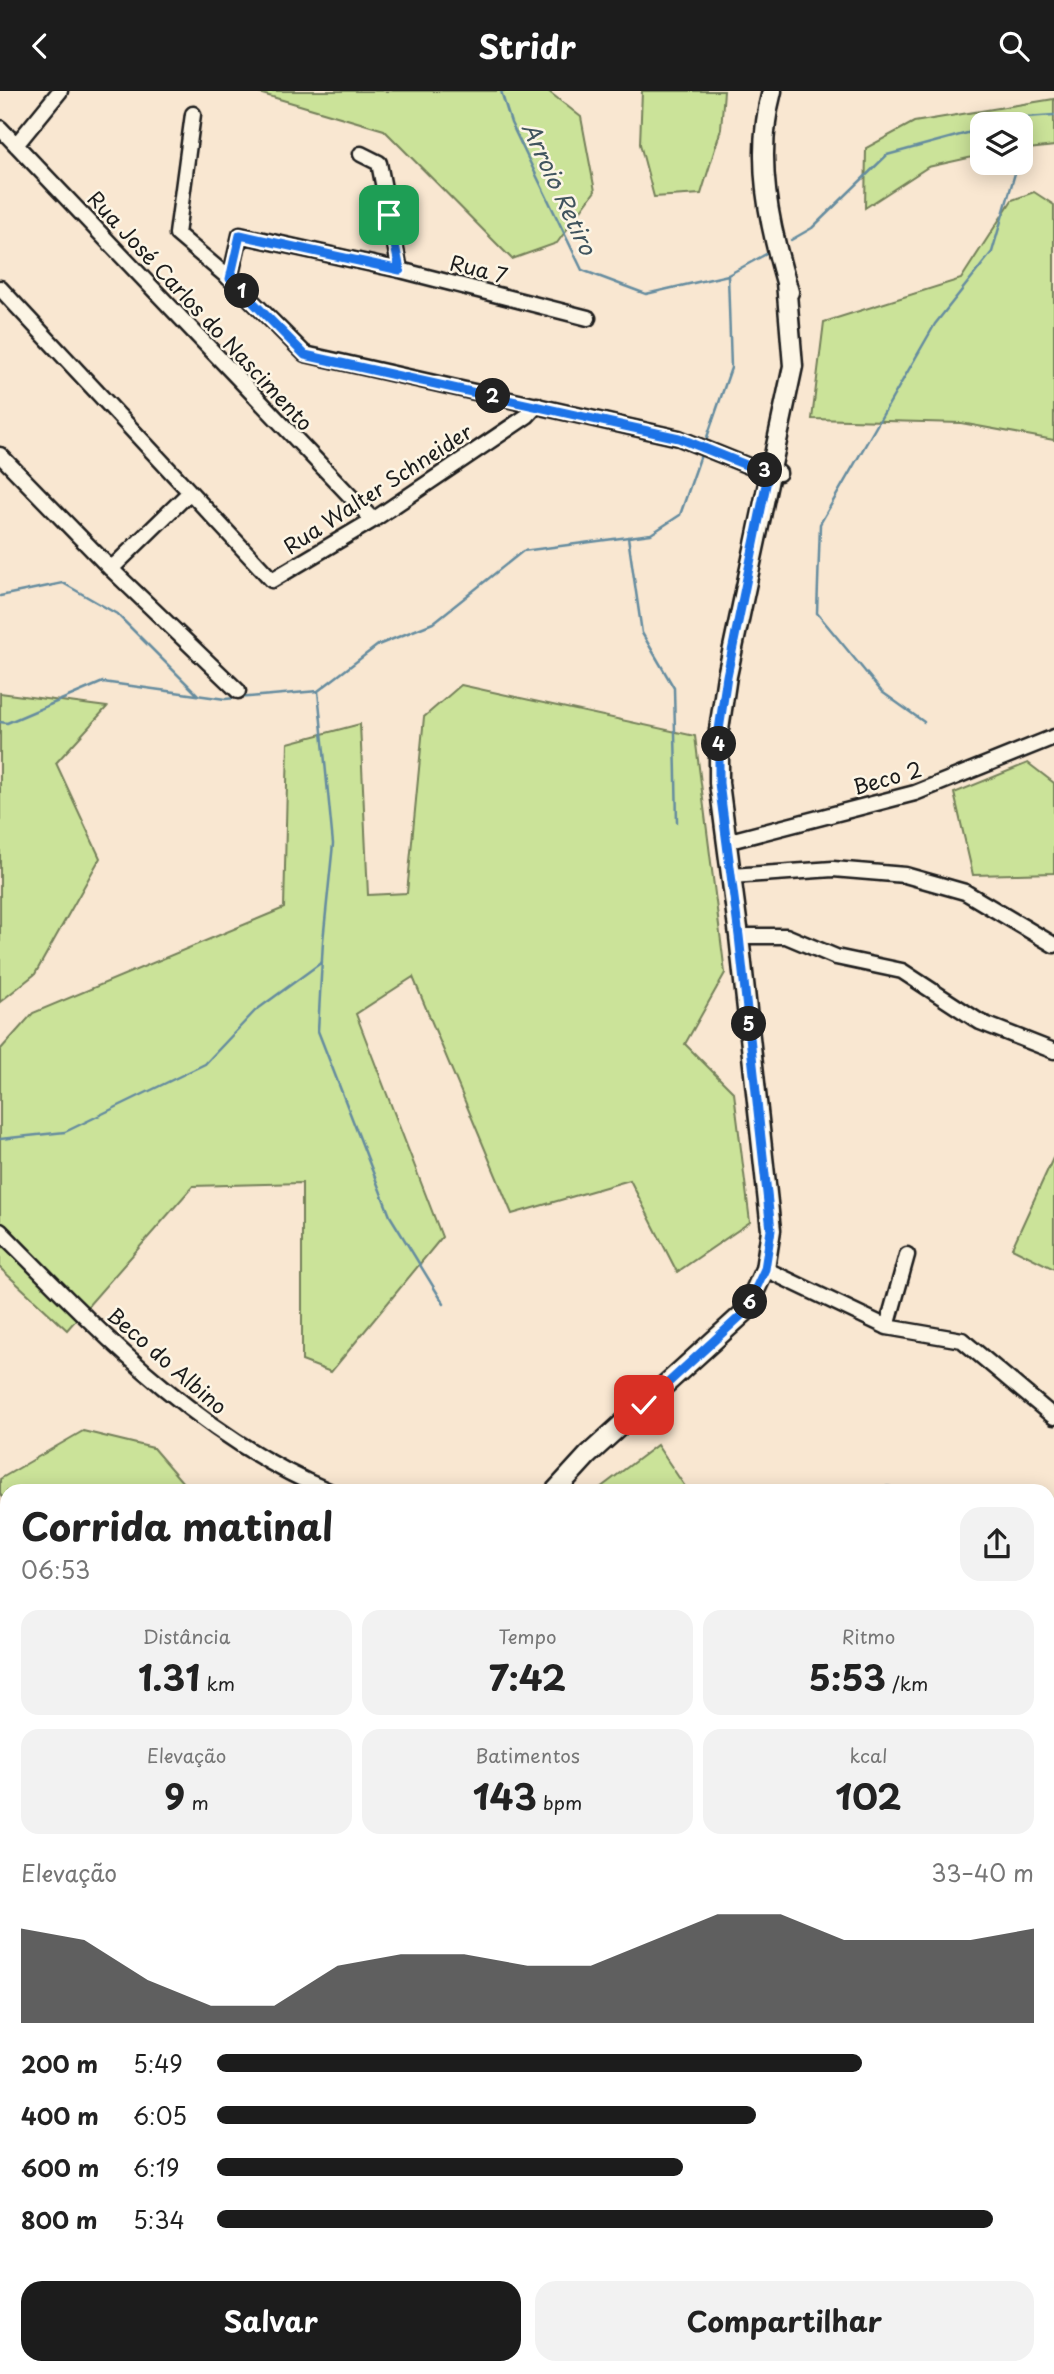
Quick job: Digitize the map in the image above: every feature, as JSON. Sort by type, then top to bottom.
[{"type":"main road","points":[[561,1484],[588,1455],[745,1312],[765,1269],[771,1230],[726,842],[719,769],[719,730],[727,676],[774,471],[793,366],[786,282],[764,179],[765,115],[772,91]]},
{"type":"street","points":[[16,145],[60,91]]},
{"type":"street","points":[[193,114],[177,234],[230,279],[305,355],[679,438],[751,467],[774,471]]},
{"type":"street","name":"Rua José Carlos do Nascimento","points":[[0,128],[373,520]]},
{"type":"street","points":[[361,154],[379,163],[400,270]]},
{"type":"street","name":"Rua 7","points":[[230,279],[240,235],[400,270],[588,318]]},
{"type":"street","points":[[0,288],[189,493],[111,569]]},
{"type":"street","name":"Rua Walter Schneider","points":[[189,493],[272,580],[373,520],[527,416],[537,405]]},
{"type":"street","points":[[0,455],[111,569],[238,691]]},
{"type":"street","name":"Beco 2","points":[[726,842],[915,793],[1054,737]]},
{"type":"street","points":[[732,876],[833,869],[905,875],[965,892],[1054,945]]},
{"type":"street","points":[[739,936],[786,936],[836,957],[902,971],[980,1022],[1054,1051]]},
{"type":"street","name":"Beco do Albino","points":[[0,1231],[102,1332],[219,1433],[312,1484]]},
{"type":"street","points":[[887,1327],[907,1255]]},
{"type":"street","points":[[765,1269],[887,1327],[962,1340],[1054,1417]]},
{"type":"green space","points":[[252,91],[548,91],[581,117],[595,191],[557,243],[512,259],[384,130]]},
{"type":"green space","points":[[642,91],[724,91],[721,129],[701,194],[654,197],[640,144]]},
{"type":"green space","points":[[1054,99],[1054,146],[1033,148],[1033,112],[975,112]]},
{"type":"green space","points":[[970,113],[970,158],[928,167],[865,208],[866,148],[914,122]]},
{"type":"green space","points":[[1034,192],[1054,205],[1054,440],[961,423],[812,419],[824,322],[961,279],[1012,200]]},
{"type":"green space","points":[[461,685],[695,736],[725,973],[685,1044],[734,1093],[750,1222],[677,1272],[630,1180],[512,1214],[413,977],[356,1014],[442,1237],[331,1372],[302,1361],[302,1183],[193,1186],[67,1330],[0,1268],[0,1050],[33,1013],[284,908],[288,743],[360,724],[368,895],[407,893],[424,717]]},
{"type":"green space","points":[[0,693],[107,707],[56,763],[100,858],[35,974],[0,1002]]},
{"type":"green space","points":[[1028,763],[1054,783],[1054,873],[973,875],[954,793]]},
{"type":"green space","points":[[1054,1156],[1054,1269],[1012,1248]]},
{"type":"green space","points":[[83,1431],[153,1448],[184,1484],[0,1484],[0,1479]]},
{"type":"green space","points":[[657,1445],[683,1484],[605,1484]]},
{"type":"waterway","name":"Arroio Retiro","points":[[501,91],[511,123],[582,270],[646,294],[728,275],[768,253]]},
{"type":"waterway","name":"Arroio Retiro","points":[[1033,116],[1054,115]]},
{"type":"waterway","name":"Arroio Retiro","points":[[791,240],[812,228],[887,155],[970,132]]},
{"type":"waterway","points":[[924,722],[882,692],[817,613],[820,524],[935,324],[992,252],[1014,175]]},
{"type":"waterway","points":[[705,443],[731,368],[728,275]]},
{"type":"waterway","points":[[0,722],[7,723],[103,682],[225,699],[318,691],[378,645],[433,623],[523,551],[651,534],[680,515],[702,452]]},
{"type":"waterway","points":[[628,537],[642,633],[674,688],[677,822]]},
{"type":"waterway","points":[[0,596],[63,583],[117,614],[198,695]]},
{"type":"waterway","points":[[318,691],[333,844],[323,941],[318,1031],[390,1216],[444,1304]]},
{"type":"waterway","points":[[0,1139],[65,1132],[205,1064],[255,1011],[322,962]]},
{"type":"route","points":[[389,215],[400,270],[240,235],[230,279],[305,355],[679,438],[751,467],[769,470],[727,676],[719,730],[719,783],[739,936],[771,1230],[765,1269],[745,1312],[644,1405]]}]
